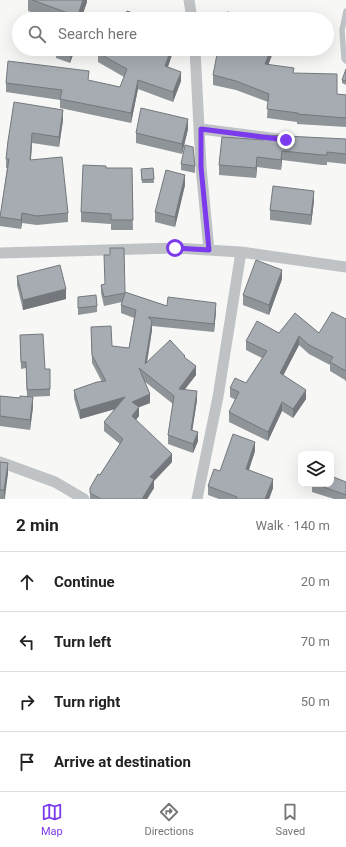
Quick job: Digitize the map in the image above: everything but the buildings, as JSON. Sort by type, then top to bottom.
[{"type":"street","points":[[189,0],[191,12]]},
{"type":"street","points":[[196,56],[201,129],[201,167],[209,250]]},
{"type":"street","points":[[201,129],[293,140]]},
{"type":"street","points":[[0,253],[175,248],[241,252],[346,267]]},
{"type":"street","points":[[197,499],[218,397],[241,252]]},
{"type":"street","points":[[0,462],[55,482],[84,499]]},
{"type":"lane","points":[[346,11],[342,30],[344,59],[346,61]]},
{"type":"route","points":[[175,248],[209,250],[201,167],[201,129],[286,140]]}]
